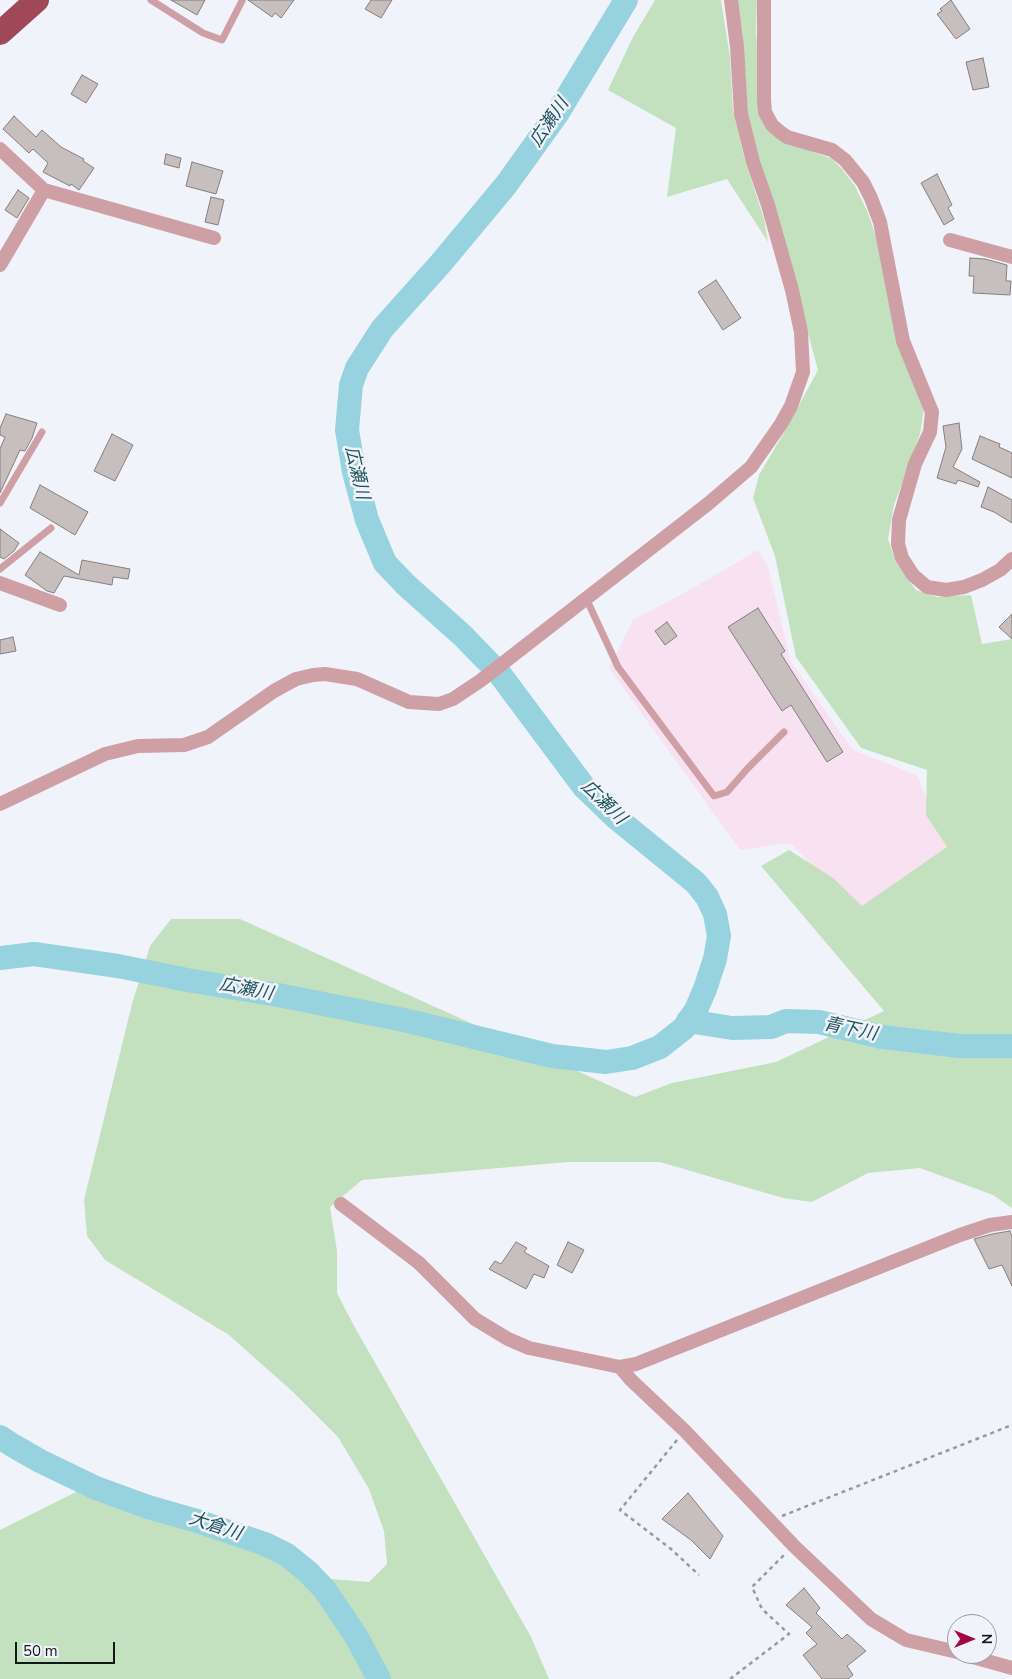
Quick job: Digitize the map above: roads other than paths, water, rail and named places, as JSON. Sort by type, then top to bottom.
[{"type":"highway","points":[[0,33],[37,0]]},
{"type":"street","points":[[0,804],[106,754],[138,746],[184,745],[208,737],[268,695],[296,679],[304,677],[325,674],[357,679],[408,702],[438,704],[453,699],[480,681],[708,503],[751,467],[781,424],[791,406],[803,372],[801,332],[792,290],[768,205],[753,162],[741,114],[737,47],[730,0]]},
{"type":"street","points":[[764,0],[765,112],[772,125],[787,137],[832,150],[845,160],[863,182],[880,222],[903,341],[932,412],[930,432],[915,464],[899,520],[898,544],[902,558],[913,575],[927,586],[946,590],[964,587],[982,580],[1000,570],[1012,559]]},
{"type":"street","points":[[0,148],[44,190],[214,238]]},
{"type":"street","points":[[0,265],[44,190]]},
{"type":"street","points":[[950,240],[1012,257]]},
{"type":"street","points":[[0,582],[60,606]]},
{"type":"street","points":[[341,1204],[418,1263],[475,1319],[508,1339],[529,1348],[620,1366],[645,1360],[960,1235],[1012,1222]]},
{"type":"street","points":[[620,1366],[631,1380],[685,1431],[769,1521],[871,1619],[906,1640],[947,1650]]},
{"type":"street","points":[[997,1664],[1012,1668]]},
{"type":"lane","points":[[151,0],[203,33],[222,40],[242,1]]},
{"type":"lane","points":[[0,503],[42,432]]},
{"type":"lane","points":[[0,569],[51,528]]},
{"type":"lane","points":[[586,598],[618,667],[714,796],[727,792],[784,732]]},
{"type":"waterway","name":"広瀬川","points":[[0,958],[34,954],[118,966],[404,1020],[552,1056],[606,1062],[632,1058],[660,1047],[684,1028],[696,1010],[715,959],[719,936],[715,914],[707,897],[696,883],[615,817],[584,787],[499,673],[462,635],[406,585],[385,563],[367,520],[354,472],[347,430],[351,385],[357,368],[382,329],[441,263],[506,185],[557,114],[626,0]]},
{"type":"waterway","name":"青下川","points":[[688,1021],[732,1028],[771,1027],[786,1021],[819,1022],[882,1037],[960,1046],[1012,1046]]},
{"type":"waterway","name":"大倉川","points":[[0,1437],[40,1461],[96,1488],[148,1507],[265,1544],[287,1555],[308,1572],[325,1590],[356,1636],[379,1679]]}]
